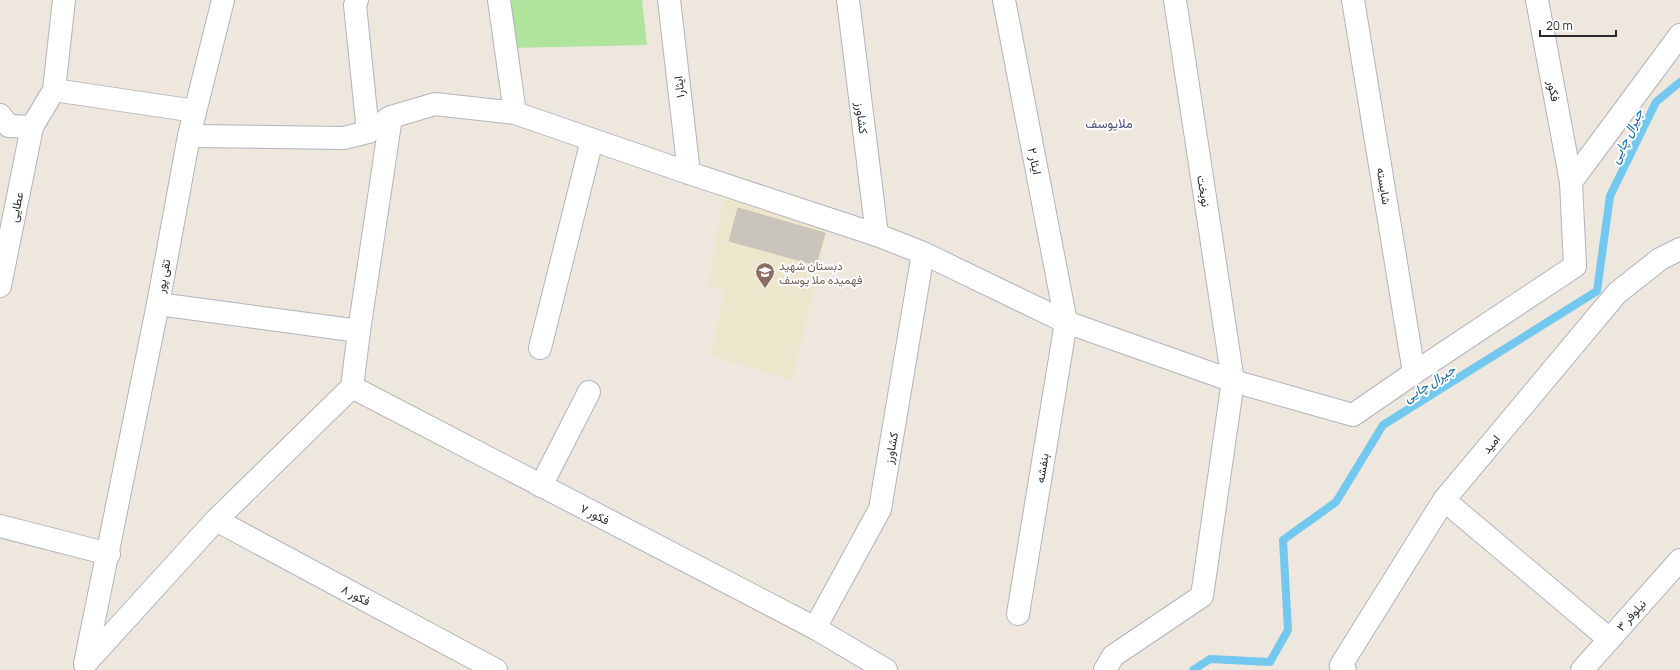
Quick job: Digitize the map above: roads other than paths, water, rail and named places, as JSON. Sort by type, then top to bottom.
[{"type":"street","name":"عطایی","points":[[0,286],[32,127],[54,90],[64,0]]},
{"type":"street","name":"تقی پور","points":[[87,668],[158,304],[188,136],[222,0]]},
{"type":"street","points":[[357,0],[355,5],[368,132]]},
{"type":"street","points":[[499,0],[515,113]]},
{"type":"street","name":"ایثار۱","points":[[669,0],[689,173]]},
{"type":"street","name":"کشاورز","points":[[848,0],[877,236]]},
{"type":"street","name":"ایثار ۲","points":[[1004,0],[1066,322]]},
{"type":"street","name":"نوبخت","points":[[1105,670],[1113,656],[1202,596],[1233,381],[1176,0]]},
{"type":"street","name":"شایسته","points":[[1353,0],[1414,373]]},
{"type":"street","name":"فکور","points":[[1414,373],[1575,266],[1571,182],[1537,0]]},
{"type":"street","points":[[1571,182],[1680,35]]},
{"type":"street","points":[[54,90],[195,111]]},
{"type":"street","points":[[188,136],[344,138],[368,132],[391,117],[435,104],[515,113],[923,253],[1066,322],[1233,381],[1353,415],[1414,373]]},
{"type":"street","points":[[0,115],[9,126],[32,127]]},
{"type":"street","points":[[87,668],[216,520],[352,387],[391,117]]},
{"type":"street","points":[[540,348],[592,140]]},
{"type":"street","name":"امید","points":[[1341,668],[1444,500],[1617,293],[1660,259],[1680,249]]},
{"type":"street","name":"کشاورز","points":[[815,628],[880,509],[923,253]]},
{"type":"street","points":[[158,304],[359,331]]},
{"type":"street","name":"بنفشه","points":[[1018,614],[1066,322]]},
{"type":"street","name":"فکور ۷","points":[[352,387],[815,628],[886,670]]},
{"type":"street","points":[[541,486],[589,392]]},
{"type":"street","points":[[1444,500],[1609,639]]},
{"type":"street","name":"فکور ۸","points":[[216,520],[496,670]]},
{"type":"street","points":[[0,526],[109,554]]},
{"type":"street","name":"نیلوفر ۳","points":[[1582,670],[1680,560]]},
{"type":"waterway","name":"جیرال چایی","points":[[1193,670],[1210,659],[1270,662],[1288,630],[1283,540],[1336,502],[1383,425],[1597,291],[1610,196],[1656,102],[1680,82]]},
{"type":"place","name":"دبستان شهید فهمیده ملا یوسف","points":[[765,289]]},
{"type":"district","name":"ملایوسف","points":[[1109,123]]}]
